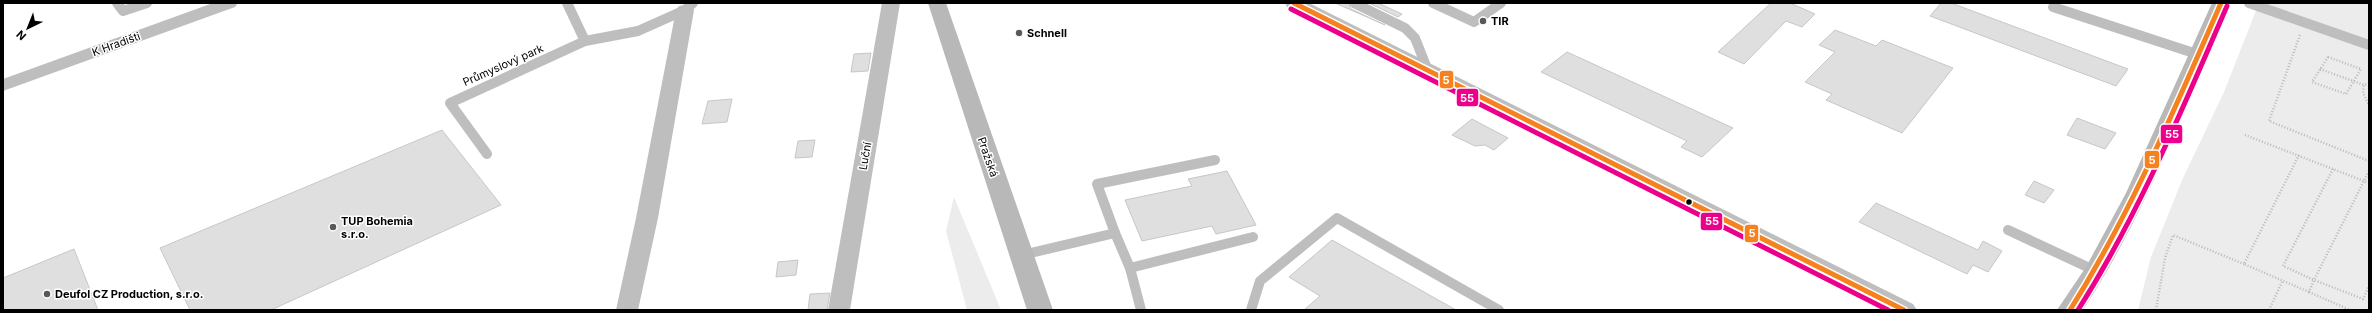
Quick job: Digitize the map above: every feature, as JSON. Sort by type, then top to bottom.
[{"type":"main road","name":"Pražská","points":[[937,3],[1040,310]]},
{"type":"main road","points":[[2070,310],[2096,271],[2137,193],[2200,55],[2221,3]]},
{"type":"street","name":"K Hradišti","points":[[3,85],[229,3]]},
{"type":"street","name":"Luční","points":[[839,310],[891,3]]},
{"type":"street","points":[[1294,3],[1904,310]]},
{"type":"street","points":[[627,310],[647,218],[689,6]]},
{"type":"lane","points":[[117,3],[123,11],[147,3]]},
{"type":"lane","points":[[567,3],[585,41],[638,32],[689,6]]},
{"type":"lane","points":[[1354,3],[1405,28],[1415,38],[1428,71]]},
{"type":"lane","points":[[1433,3],[1474,22],[1501,3]]},
{"type":"lane","points":[[2249,3],[2369,45]]},
{"type":"lane","points":[[2053,7],[2200,55]]},
{"type":"lane","name":"Průmyslový park","points":[[487,154],[450,102],[585,41]]},
{"type":"lane","points":[[1140,310],[1130,268],[1097,184],[1215,160]]},
{"type":"lane","points":[[1251,310],[1260,281],[1337,218],[1499,310]]},
{"type":"lane","points":[[2008,230],[2096,271]]},
{"type":"lane","points":[[1022,255],[1115,233]]},
{"type":"lane","points":[[1130,268],[1253,237]]},
{"type":"path","points":[[2304,22],[2269,117],[2269,121],[2275,125],[2369,161]]},
{"type":"path","points":[[2328,57],[2361,69],[2346,94],[2312,82],[2320,69],[2328,57]]},
{"type":"path","points":[[2320,69],[2364,85],[2369,83]]},
{"type":"path","points":[[2364,85],[2364,97],[2369,105]]},
{"type":"path","points":[[2245,135],[2369,183]]},
{"type":"path","points":[[2244,264],[2299,155]]},
{"type":"path","points":[[2333,169],[2283,266],[2363,299],[2369,286]]},
{"type":"path","points":[[2309,292],[2369,172]]},
{"type":"path","points":[[2156,310],[2165,258],[2173,235],[2283,280],[2350,310]]},
{"type":"path","points":[[2269,310],[2283,280]]},
{"type":"shaded area","points":[[2259,3],[2369,3],[2369,310],[2138,310],[2151,257],[2183,178],[2224,92]]},
{"type":"shaded area","points":[[954,197],[1001,310],[967,310],[946,231]]},
{"type":"building","points":[[1335,3],[1348,3],[1351,9],[1385,25]]},
{"type":"building","points":[[1369,3],[1378,3],[1402,14],[1398,17]]},
{"type":"building","points":[[1771,3],[1790,3],[1815,14],[1802,27],[1786,21],[1744,64],[1718,52]]},
{"type":"building","points":[[1941,3],[1951,3],[2128,69],[2116,86],[1930,16]]},
{"type":"building","points":[[1835,30],[1876,46],[1882,40],[1953,68],[1902,133],[1826,100],[1832,94],[1805,82],[1835,52],[1819,45]]},
{"type":"building","points":[[1567,52],[1733,128],[1702,157],[1681,147],[1687,141],[1541,72]]},
{"type":"building","points":[[871,53],[868,71],[851,72],[854,54]]},
{"type":"building","points":[[732,99],[727,122],[702,124],[708,101]]},
{"type":"building","points":[[2077,118],[2116,133],[2105,149],[2067,135]]},
{"type":"building","points":[[1472,119],[1508,138],[1494,150],[1485,145],[1475,146],[1452,135]]},
{"type":"building","name":"TUP Bohemia s.r.o.","points":[[442,130],[501,205],[271,310],[190,310],[160,248]]},
{"type":"building","points":[[815,140],[812,157],[795,158],[798,141]]},
{"type":"building","points":[[1227,171],[1256,225],[1216,234],[1212,226],[1142,241],[1125,200],[1192,186],[1188,179]]},
{"type":"building","points":[[2034,181],[2054,190],[2044,203],[2025,195]]},
{"type":"building","points":[[1876,203],[1978,250],[1983,241],[2002,251],[1988,272],[1973,265],[1967,274],[1859,222]]},
{"type":"building","points":[[1332,240],[1456,310],[1304,310],[1320,296],[1289,277]]},
{"type":"building","name":"Deufol CZ Production, s.r.o.","points":[[74,249],[98,310],[3,310],[3,278]]},
{"type":"building","points":[[798,260],[796,275],[776,277],[778,262]]},
{"type":"building","points":[[830,293],[827,310],[808,310],[810,294]]},
{"type":"transit line","name":"5","points":[[1294,3],[1904,310]]},
{"type":"transit line","name":"5","points":[[2070,310],[2093,274],[2133,199],[2170,121],[2221,3]]},
{"type":"transit line","name":"55","points":[[2078,310],[2101,274],[2141,200],[2177,123],[2227,6]]},
{"type":"transit line","name":"55","points":[[1291,9],[1888,310]]},
{"type":"place","name":"TIR","points":[[1483,21]]},
{"type":"place","name":"Schnell","points":[[1019,33]]},
{"type":"place","name":"TUP Bohemia s.r.o.","points":[[333,227]]},
{"type":"place","name":"Deufol CZ Production, s.r.o.","points":[[47,294]]}]
